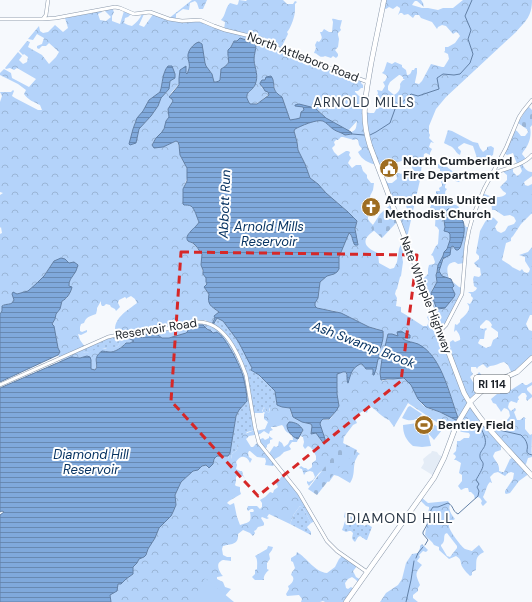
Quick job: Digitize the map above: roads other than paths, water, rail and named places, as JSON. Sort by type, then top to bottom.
[{"type":"main road","name":"Nate Whipple Highway","points":[[384,0],[364,106],[366,135],[459,381],[470,403],[488,428],[532,476]]},
{"type":"main road","name":"RI 114","points":[[346,602],[434,478],[444,458],[455,429],[470,403],[483,390],[493,383],[517,372],[532,358]]},
{"type":"street","points":[[43,19],[46,15],[48,0]]},
{"type":"street","name":"North Attleboro Road","points":[[0,19],[56,18],[108,7],[116,7],[132,14],[150,12],[169,19],[187,22],[200,20],[225,30],[260,38],[283,51],[368,82]]},
{"type":"street","points":[[440,330],[445,327],[461,296],[466,246],[470,225],[484,189],[506,148],[519,117],[532,100]]},
{"type":"street","points":[[493,172],[524,162],[532,155]]},
{"type":"street","name":"Reservoir Road","points":[[0,385],[100,340],[116,335],[169,328],[197,322],[212,325],[219,329],[226,337],[243,366],[259,444],[298,493],[327,541],[337,551],[367,572]]},
{"type":"water","name":"Arnold Mills Reservoir","points":[[240,38],[256,44],[254,60],[257,78],[255,85],[247,95],[250,104],[257,104],[269,95],[260,83],[262,80],[265,80],[266,77],[271,76],[273,79],[274,89],[282,97],[290,120],[300,118],[301,112],[304,110],[303,107],[295,106],[299,104],[315,108],[326,118],[352,134],[345,135],[334,130],[323,121],[313,122],[295,129],[294,131],[298,150],[310,178],[357,221],[355,229],[358,245],[355,245],[349,233],[339,257],[339,269],[337,272],[327,276],[320,282],[318,298],[315,306],[317,308],[341,313],[369,327],[383,331],[383,340],[378,354],[379,355],[383,355],[388,334],[398,336],[397,332],[401,331],[410,335],[410,338],[403,339],[418,344],[426,349],[438,365],[443,375],[458,419],[456,420],[426,407],[418,399],[411,385],[404,378],[381,380],[380,373],[382,358],[378,359],[374,375],[373,369],[366,369],[362,364],[353,370],[348,383],[346,372],[337,374],[337,394],[339,406],[329,419],[323,419],[321,421],[320,424],[325,439],[324,444],[316,433],[311,434],[311,424],[302,422],[293,417],[290,408],[277,405],[275,391],[259,375],[251,370],[252,368],[238,341],[223,321],[217,318],[213,325],[212,324],[215,318],[214,316],[219,312],[210,305],[209,294],[204,287],[207,284],[201,265],[202,254],[195,245],[187,239],[187,236],[199,222],[192,207],[183,204],[183,189],[187,181],[187,168],[180,155],[178,142],[176,141],[163,147],[154,148],[152,145],[164,129],[166,121],[169,117],[168,109],[173,101],[169,97],[179,85],[180,70],[186,66],[187,74],[189,65],[188,55],[191,48],[199,42],[202,44],[206,66],[212,74],[214,82],[216,82],[220,80],[221,69],[227,65],[229,61],[228,50],[234,41],[237,41]]},
{"type":"water","points":[[168,66],[172,66],[175,78],[170,81],[169,89],[161,98],[158,106],[151,116],[139,129],[136,143],[130,145],[129,144],[137,118],[149,100],[160,92]]},
{"type":"water","points":[[448,209],[463,221],[464,231],[460,248],[456,250],[453,246],[451,247],[450,255],[443,259],[439,271],[442,276],[451,279],[454,286],[452,288],[455,294],[454,297],[445,308],[438,309],[431,293],[437,282],[436,275],[438,265],[450,240],[450,234],[444,231],[445,227],[443,215]]},
{"type":"water","points":[[61,258],[65,259],[69,263],[74,262],[78,265],[69,282],[69,286],[72,287],[71,291],[62,301],[60,309],[52,324],[54,326],[60,352],[58,355],[0,382],[0,314],[2,311],[2,306],[13,302],[13,292],[17,294],[28,291],[44,276],[54,261]]},
{"type":"water","name":"Diamond Hill Reservoir","points":[[203,325],[213,333],[217,332],[221,335],[232,352],[244,379],[247,401],[236,416],[230,453],[228,456],[217,456],[209,468],[206,465],[202,466],[198,470],[193,471],[181,482],[175,495],[176,505],[171,516],[159,528],[146,555],[139,559],[133,567],[133,574],[121,584],[118,584],[117,591],[110,595],[111,602],[0,602],[0,515],[4,512],[0,512],[0,388],[71,357],[90,357],[91,369],[95,370],[97,365],[97,356],[102,351],[113,352],[121,348],[126,343],[134,341],[128,337],[155,333],[162,338],[169,338],[186,333],[188,331],[187,328]]},
{"type":"water","points":[[289,422],[298,424],[303,430],[298,439],[290,434],[287,427]]},
{"type":"waterway","name":"Abbott Run","points":[[370,135],[390,123],[395,109],[411,94],[418,96],[439,89],[437,78],[443,74],[460,74],[470,63],[473,54],[468,39],[471,30],[465,16],[472,0]]},
{"type":"waterway","name":"Abbott Run","points":[[352,134],[364,135]]},
{"type":"waterway","name":"Ash Swamp Brook","points":[[461,421],[485,427]]},
{"type":"waterway","points":[[425,545],[428,540],[423,532],[428,523],[433,507],[438,507],[448,503],[458,514],[478,496],[479,491],[477,487],[479,484],[476,480],[483,467],[480,455],[485,443],[484,435],[480,426]]},
{"type":"waterway","name":"Ash Swamp Brook","points":[[490,428],[521,435],[527,443],[527,452],[532,455]]},
{"type":"waterway","points":[[416,558],[423,547]]},
{"type":"waterway","points":[[406,602],[414,561]]},
{"type":"place","name":"North Cumberland Fire Department","points":[[389,168]]},
{"type":"place","name":"Arnold Mills United Methodist Church","points":[[371,207]]},
{"type":"place","name":"Bentley Field","points":[[424,425]]},
{"type":"district","name":"ARNOLD MILLS","points":[[364,102]]},
{"type":"district","name":"DIAMOND HILL","points":[[400,518]]}]
